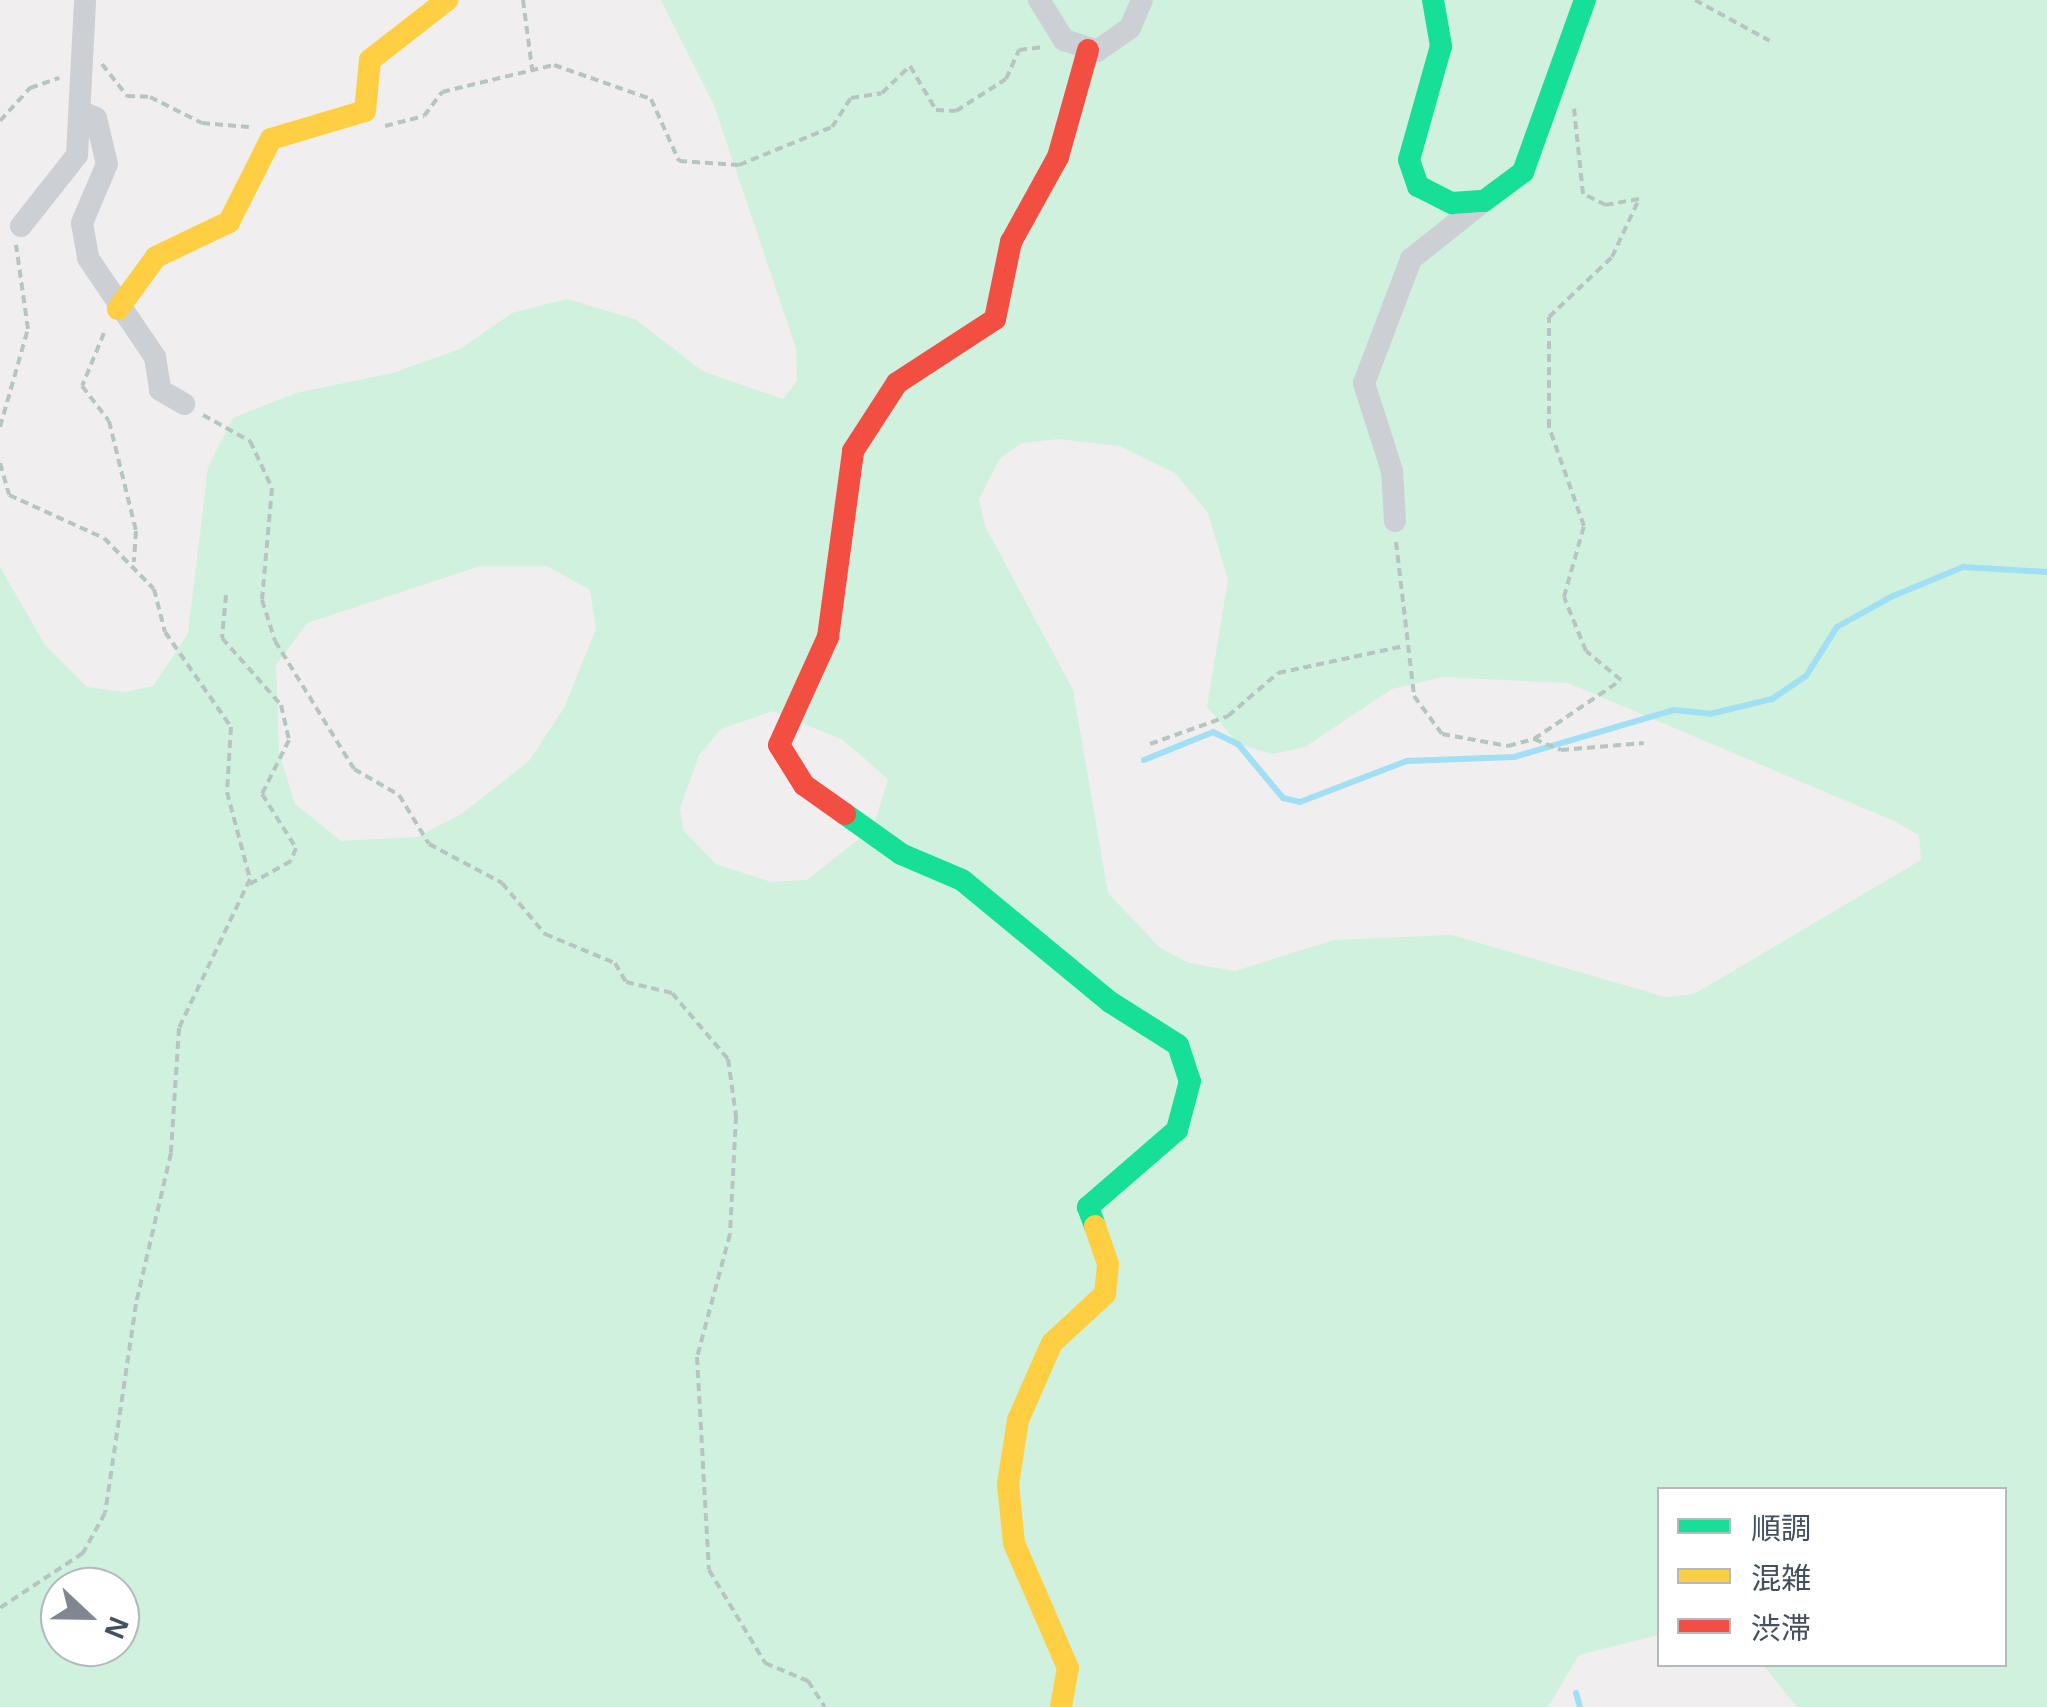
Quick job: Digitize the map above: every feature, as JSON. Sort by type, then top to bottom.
[{"type":"street","points":[[20,226],[78,155],[84,114],[85,0]]},
{"type":"street","points":[[118,309],[164,250],[229,222],[271,140],[294,131],[340,126],[365,111],[370,60],[446,0]]},
{"type":"street","points":[[1039,0],[1064,40],[1088,50],[1116,43],[1142,0]]},
{"type":"street","points":[[1433,0],[1441,46],[1409,160],[1418,186],[1435,196],[1484,201]]},
{"type":"street","points":[[1395,521],[1392,472],[1364,384],[1411,260],[1524,172],[1584,0]]},
{"type":"street","points":[[1061,1707],[1068,1668],[1014,1544],[1008,1484],[1018,1420],[1052,1342],[1106,1294],[1108,1264],[1088,1208],[1177,1130],[1190,1082],[1185,1060],[1178,1045],[1098,993],[962,880],[901,854],[804,785],[779,745],[828,637],[853,451],[897,383],[994,319],[1011,242],[1058,158],[1088,50]]},
{"type":"street","points":[[84,114],[96,118],[107,164],[83,236],[118,309],[154,357],[160,390],[184,404]]},
{"type":"path","points":[[523,0],[532,68]]},
{"type":"path","points":[[1695,0],[1770,41]]},
{"type":"path","points":[[365,111],[380,128],[409,120],[442,92],[532,68],[568,67],[651,99],[679,160],[739,165],[832,127],[852,98],[882,93],[910,66],[936,110],[956,112],[1006,78],[1019,50],[1064,40]]},
{"type":"path","points":[[0,121],[30,88],[83,68],[106,66],[127,96],[150,97],[202,123],[294,131]]},
{"type":"path","points":[[1395,521],[1404,646],[1414,696],[1442,734],[1508,746],[1534,739],[1621,680],[1586,652],[1564,597],[1583,514],[1550,428],[1549,317],[1612,257],[1639,200],[1606,205],[1584,194],[1570,73],[1561,69]]},
{"type":"path","points":[[0,428],[28,329],[15,251],[20,226]]},
{"type":"path","points":[[118,309],[82,386],[110,421],[136,530],[134,562],[174,649],[231,727],[226,792],[248,885]]},
{"type":"path","points":[[184,404],[250,440],[275,499],[262,590],[275,642],[354,769],[399,795],[430,844],[502,883],[545,934],[615,963],[626,982],[672,993],[728,1059],[736,1116],[730,1234],[696,1357],[709,1570],[765,1663],[808,1681],[825,1707]]},
{"type":"path","points":[[0,462],[10,495],[80,524],[134,562]]},
{"type":"path","points":[[0,1608],[83,1553],[105,1514],[136,1304],[171,1153],[178,1028],[248,885],[291,861],[296,848],[262,794],[289,740],[281,705],[222,638],[226,595]]},
{"type":"path","points":[[1150,744],[1228,716],[1278,673],[1404,646]]},
{"type":"path","points":[[1534,739],[1560,750],[1644,743]]},
{"type":"green space","points":[[661,0],[2047,0],[2047,1707],[1797,1707],[1765,1667],[2007,1667],[2007,1487],[1657,1487],[1657,1636],[1579,1655],[1548,1707],[0,1707],[0,567],[45,645],[87,687],[126,692],[153,686],[188,634],[208,467],[233,418],[296,393],[393,373],[460,349],[512,313],[567,299],[635,319],[702,371],[783,399],[797,381],[796,348],[714,105]],"holes":[[[1058,439],[1120,446],[1175,473],[1208,513],[1228,580],[1207,707],[1238,744],[1272,754],[1305,747],[1392,689],[1442,677],[1568,683],[1894,821],[1919,835],[1921,860],[1694,994],[1665,997],[1452,935],[1334,940],[1235,971],[1189,963],[1160,948],[1108,893],[1073,690],[985,526],[979,499],[1000,458],[1022,443]],[[480,566],[547,566],[590,590],[596,629],[564,708],[529,761],[463,813],[417,837],[341,841],[295,804],[279,752],[276,665],[307,623]],[[773,711],[843,740],[888,779],[873,828],[807,880],[771,882],[716,864],[683,830],[680,808],[699,755],[721,729]]]},
{"type":"waterway","points":[[1144,760],[1213,732],[1238,744],[1283,798],[1300,802],[1407,761],[1514,757],[1674,710],[1710,714],[1772,699],[1806,676],[1837,627],[1893,596],[1963,567],[2047,572]]},
{"type":"waterway","points":[[1576,1693],[1580,1707]]},
{"type":"traffic: fast","points":[[1433,0],[1441,46],[1409,160],[1418,186],[1452,203],[1484,201],[1523,172],[1585,0]]},
{"type":"traffic: fast","points":[[845,814],[901,854],[962,880],[1110,1002],[1178,1045],[1190,1081],[1177,1130],[1088,1207],[1095,1226]]},
{"type":"traffic: slow","points":[[118,309],[156,257],[229,222],[271,139],[365,111],[370,60],[447,0]]},
{"type":"traffic: slow","points":[[1061,1707],[1068,1668],[1014,1543],[1008,1484],[1018,1420],[1052,1343],[1105,1294],[1108,1264],[1095,1226]]},
{"type":"traffic: jam","points":[[845,814],[804,785],[779,745],[828,637],[853,451],[897,383],[995,319],[1011,242],[1058,157],[1088,50]]}]
